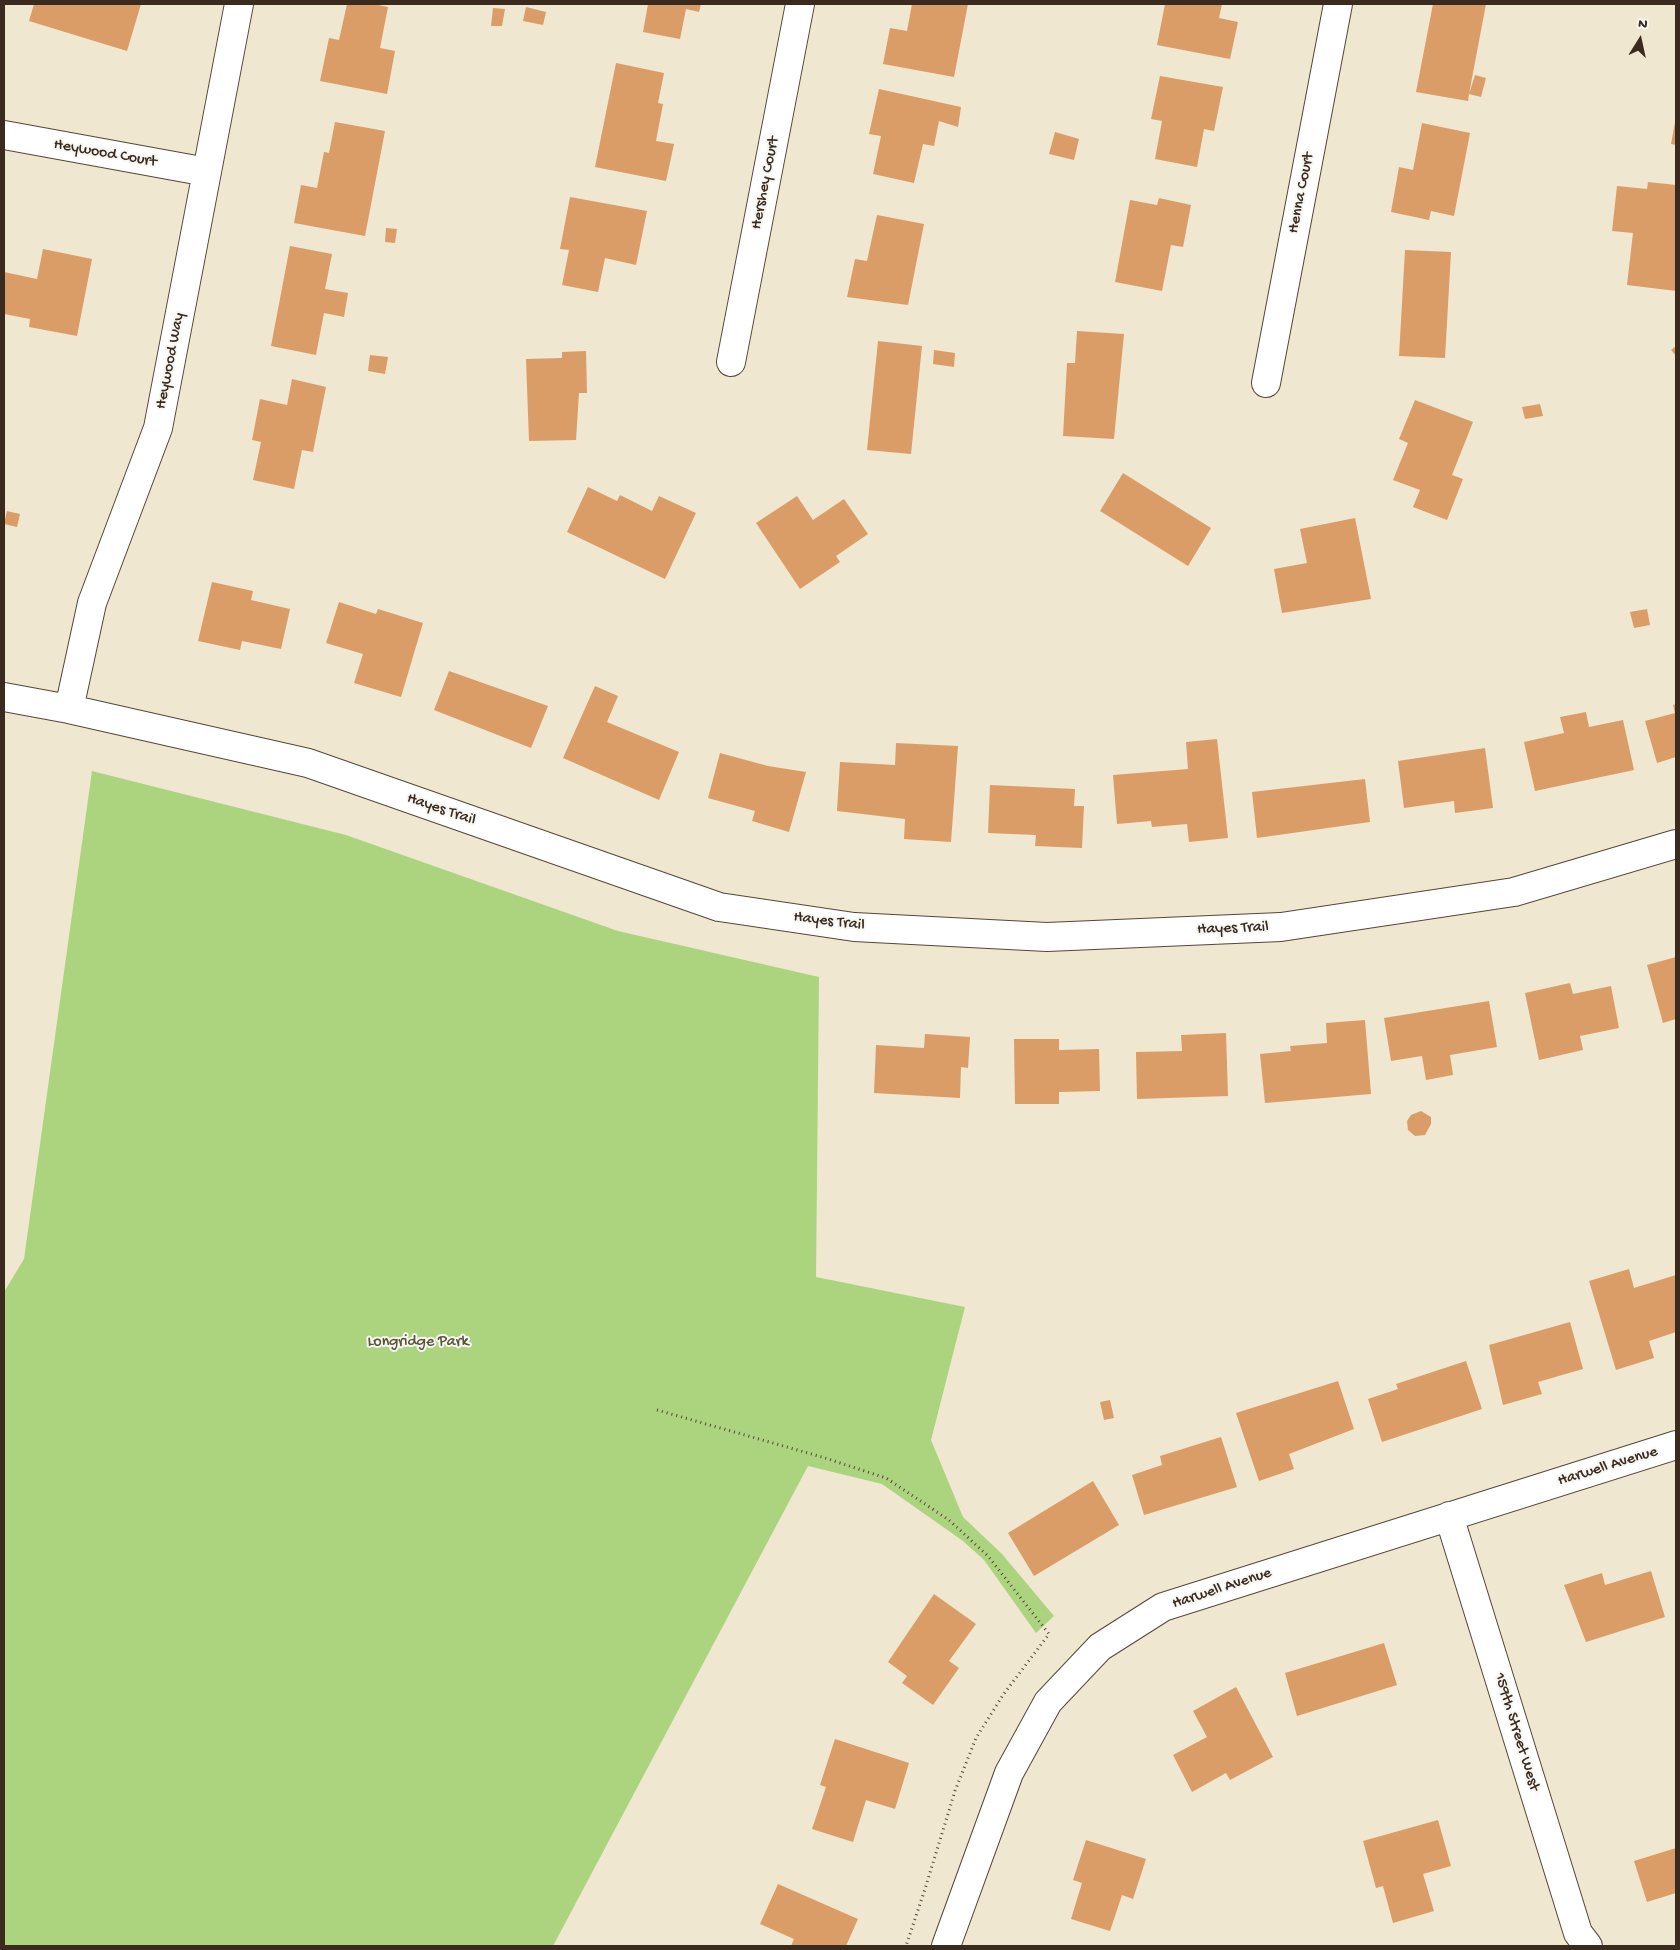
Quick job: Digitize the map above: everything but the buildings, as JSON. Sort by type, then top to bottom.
[{"type":"street","name":"Heywood Way","points":[[69,709],[92,603],[158,428],[239,4]]},
{"type":"street","name":"Hershey Court","points":[[731,362],[800,4]]},
{"type":"street","name":"Henna Court","points":[[1266,383],[1338,4]]},
{"type":"street","name":"Heywood Court","points":[[4,135],[207,172]]},
{"type":"street","name":"Hayes Trail","points":[[4,697],[69,709],[308,763],[719,907],[854,927],[1047,937],[1282,927],[1514,892],[1676,844]]},
{"type":"street","name":"Harwell Avenue","points":[[946,1946],[1009,1773],[1048,1702],[1100,1647],[1163,1608],[1676,1445]]},
{"type":"street","name":"159th Street West","points":[[1449,1516],[1578,1933],[1588,1946]]},
{"type":"path","points":[[658,1410],[822,1457],[886,1478],[950,1520],[981,1550],[1049,1634],[1003,1696],[976,1738],[955,1791],[906,1946]]},
{"type":"green space","name":"Longridge Park","points":[[92,771],[346,835],[618,931],[819,977],[816,1277],[965,1307],[931,1440],[963,1517],[1002,1554],[1054,1616],[1036,1633],[984,1560],[963,1541],[882,1484],[808,1466],[553,1946],[4,1946],[4,1292],[24,1259]]}]
